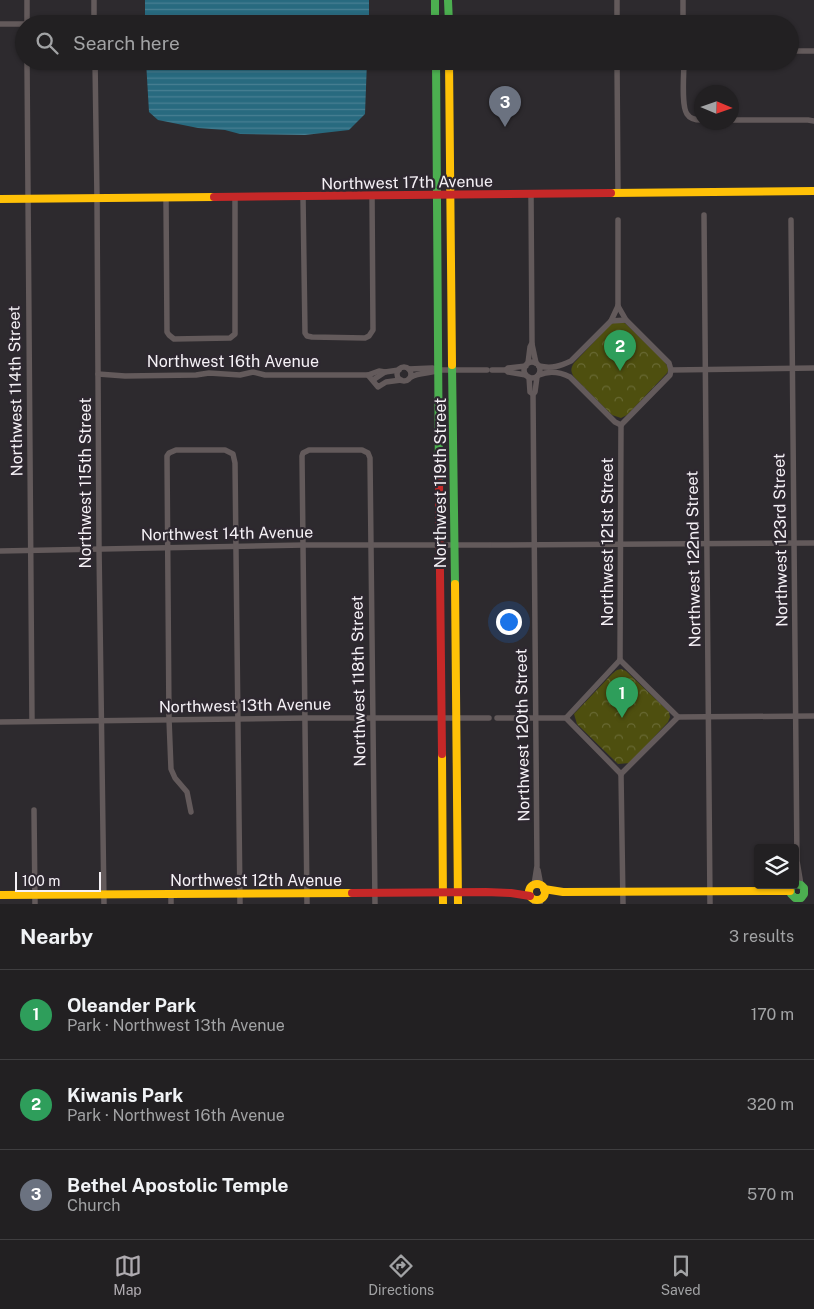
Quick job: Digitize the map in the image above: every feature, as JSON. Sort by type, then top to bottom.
[{"type":"main road","points":[[435,0],[435,15]]},
{"type":"main road","points":[[448,0],[448,15]]},
{"type":"main road","name":"Northwest 119th Street","points":[[436,70],[444,904]]},
{"type":"main road","name":"Northwest 119th Street","points":[[449,70],[458,904]]},
{"type":"main road","name":"Northwest 17th Avenue","points":[[0,199],[814,191]]},
{"type":"main road","name":"Northwest 12th Avenue","points":[[0,895],[458,892],[537,895],[563,892],[800,892]]},
{"type":"street","points":[[26,15],[27,0]]},
{"type":"street","points":[[94,0],[94,15]]},
{"type":"street","points":[[617,0],[617,15]]},
{"type":"street","points":[[683,0],[683,15]]},
{"type":"street","points":[[0,24],[15,24]]},
{"type":"street","points":[[799,51],[814,51]]},
{"type":"street","name":"Northwest 114th Street","points":[[27,70],[32,721]]},
{"type":"street","name":"Northwest 115th Street","points":[[95,70],[104,904]]},
{"type":"street","points":[[617,70],[618,194]]},
{"type":"street","points":[[684,70],[684,107],[687,115],[694,119]]},
{"type":"street","points":[[739,120],[814,121]]},
{"type":"street","name":"Northwest 120th Street","points":[[531,194],[532,344],[538,364],[535,392],[532,394]]},
{"type":"street","points":[[303,197],[305,328],[307,336],[365,338],[373,330],[372,195]]},
{"type":"street","points":[[166,198],[167,332],[174,339],[230,338],[235,334],[235,197]]},
{"type":"street","name":"Northwest 122nd Street","points":[[704,215],[710,904]]},
{"type":"street","points":[[506,370],[508,368],[538,364],[557,367],[571,361],[611,321],[618,306],[618,220]]},
{"type":"street","name":"Northwest 123rd Street","points":[[791,220],[797,844]]},
{"type":"street","points":[[506,370],[527,376],[538,376],[547,372],[563,373],[570,377],[620,425],[670,375],[671,370],[669,363],[626,320],[618,306]]},
{"type":"street","points":[[611,321],[626,320]]},
{"type":"street","name":"Northwest 120th Street","points":[[532,344],[524,370],[532,394],[537,895]]},
{"type":"street","points":[[570,377],[568,370],[571,361]]},
{"type":"street","name":"Northwest 16th Avenue","points":[[98,374],[178,376],[209,373],[240,375],[253,372],[265,376],[371,377],[379,371],[384,373],[405,368],[506,370]]},
{"type":"street","points":[[671,370],[814,368]]},
{"type":"street","points":[[409,369],[411,377]]},
{"type":"street","points":[[399,370],[398,377],[401,380]]},
{"type":"street","name":"Northwest 16th Avenue","points":[[371,377],[378,387],[386,382],[406,381],[417,374],[432,373],[439,370]]},
{"type":"street","points":[[384,373],[386,382]]},
{"type":"street","name":"Northwest 121st Street","points":[[620,425],[620,660]]},
{"type":"street","points":[[191,812],[187,792],[175,778],[171,769],[167,456],[176,450],[226,450],[233,454],[235,463],[240,904]]},
{"type":"street","name":"Northwest 118th Street","points":[[304,545],[302,461],[304,452],[309,450],[362,450],[368,453],[370,458],[374,904]]},
{"type":"street","name":"Northwest 14th Avenue","points":[[0,551],[304,545],[814,543]]},
{"type":"street","points":[[304,545],[307,904]]},
{"type":"street","points":[[566,718],[620,660],[678,717],[814,716]]},
{"type":"street","points":[[621,774],[678,717]]},
{"type":"street","name":"Northwest 13th Avenue","points":[[0,722],[169,719],[489,718]]},
{"type":"street","points":[[498,718],[566,718],[621,774],[623,904]]},
{"type":"street","points":[[34,810],[35,904]]},
{"type":"street","points":[[171,894],[171,904]]},
{"type":"green space","points":[[621,321],[664,361],[669,369],[627,415],[621,418],[612,415],[574,377],[571,370],[574,363],[611,324]]},
{"type":"green space","points":[[621,669],[626,671],[669,712],[670,717],[668,722],[630,763],[618,764],[577,724],[574,714],[612,674]]},
{"type":"water","points":[[145,0],[369,0],[369,15],[145,15]]},
{"type":"water","points":[[147,70],[367,70],[365,114],[349,130],[305,135],[240,134],[158,120],[149,112]]},
{"type":"traffic: fast","points":[[435,0],[435,15]]},
{"type":"traffic: fast","points":[[448,0],[449,15]]},
{"type":"traffic: fast","points":[[436,70],[439,482]]},
{"type":"traffic: fast","points":[[452,365],[455,584]]},
{"type":"traffic: fast","points":[[791,889],[791,894],[795,898],[801,898],[804,894],[804,888],[799,885]]},
{"type":"traffic: slow","points":[[449,70],[452,365]]},
{"type":"traffic: slow","points":[[611,193],[814,191]]},
{"type":"traffic: slow","points":[[0,199],[214,197]]},
{"type":"traffic: slow","points":[[455,584],[458,904]]},
{"type":"traffic: slow","points":[[442,754],[443,904]]},
{"type":"traffic: slow","points":[[537,884],[543,886],[545,892],[543,898],[537,900],[531,898],[529,892],[531,886],[537,884]]},
{"type":"traffic: slow","points":[[544,889],[563,892],[790,891]]},
{"type":"traffic: slow","points":[[0,895],[352,893]]},
{"type":"traffic: jam","points":[[214,197],[611,193]]},
{"type":"traffic: jam","points":[[439,482],[442,754]]},
{"type":"traffic: jam","points":[[352,893],[486,892],[530,896]]},
{"type":"place","name":"Bethel Apostolic Temple","points":[[505,127]]},
{"type":"place","name":"Kiwanis Park","points":[[620,371]]},
{"type":"place","name":"Oleander Park","points":[[622,718]]}]
